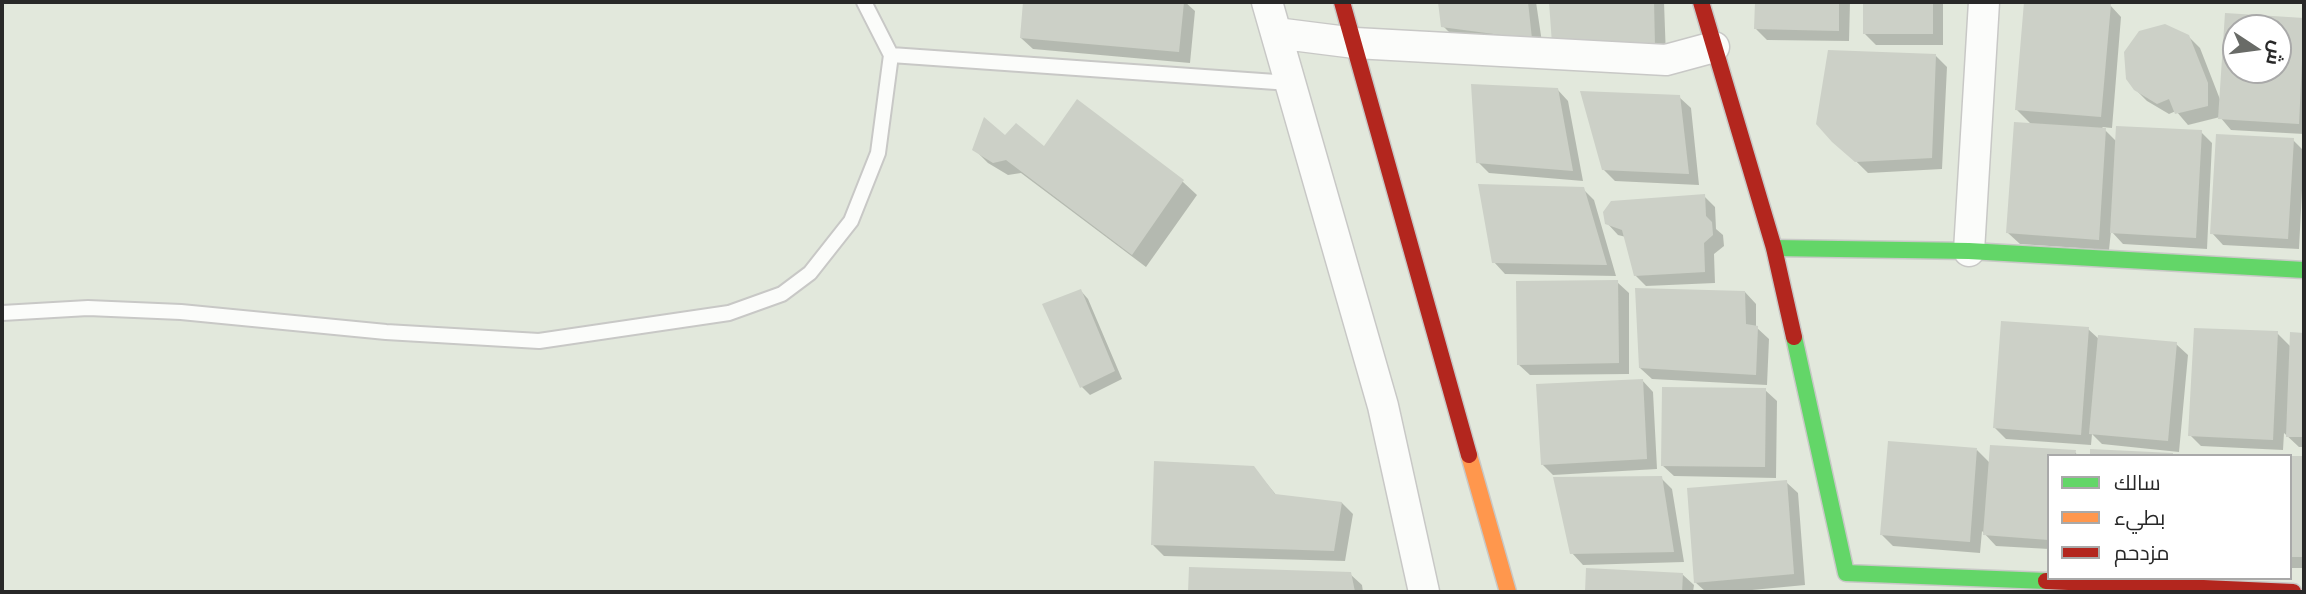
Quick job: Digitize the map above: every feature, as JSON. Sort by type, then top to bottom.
[{"type":"street","points":[[1267,2],[1383,407],[1424,592]]},
{"type":"street","points":[[1342,2],[1508,592]]},
{"type":"street","points":[[1701,2],[1774,248],[1846,573],[2293,592]]},
{"type":"street","points":[[1969,251],[1984,2]]},
{"type":"street","points":[[1276,33],[1355,43],[1666,60],[1714,47]]},
{"type":"street","points":[[1774,248],[1969,251],[2304,270]]},
{"type":"lane","points":[[2,313],[88,308],[181,312],[386,332],[539,341],[729,313],[782,294],[810,273],[851,221],[878,153],[891,55],[864,2]]},
{"type":"lane","points":[[891,55],[1290,83]]},
{"type":"building","points":[[1023,2],[1184,2],[1179,52],[1020,38]]},
{"type":"building","points":[[1438,2],[1528,2],[1532,39],[1441,27]]},
{"type":"building","points":[[1549,2],[1654,2],[1655,47],[1552,44]]},
{"type":"building","points":[[1755,2],[1839,2],[1839,31],[1754,29]]},
{"type":"building","points":[[1863,2],[1933,2],[1933,34],[1863,34]]},
{"type":"building","points":[[2024,2],[2111,4],[2101,117],[2015,110]]},
{"type":"building","points":[[2292,17],[2304,18],[2299,124],[2218,119],[2222,58],[2222,84],[2292,84]]},
{"type":"building","points":[[2165,24],[2189,35],[2208,83],[2208,106],[2175,114],[2169,99],[2157,104],[2134,90],[2126,79],[2124,52],[2139,31]]},
{"type":"building","points":[[1828,50],[1936,54],[1932,158],[1855,162],[1832,142],[1816,124]]},
{"type":"building","points":[[1471,84],[1558,88],[1573,171],[1476,163]]},
{"type":"building","points":[[1580,91],[1680,95],[1689,174],[1602,170]]},
{"type":"building","points":[[1077,99],[1184,180],[1132,255],[1006,160],[993,163],[972,150],[984,117],[1005,135],[1016,123],[1044,146]]},
{"type":"building","points":[[2014,122],[2106,128],[2099,240],[2006,233]]},
{"type":"building","points":[[2116,126],[2202,130],[2196,238],[2110,233]]},
{"type":"building","points":[[2216,134],[2294,138],[2288,239],[2210,234]]},
{"type":"building","points":[[1478,184],[1584,187],[1607,265],[1492,263]]},
{"type":"building","points":[[1705,194],[1706,216],[1712,222],[1713,235],[1704,243],[1705,272],[1634,276],[1622,230],[1605,224],[1603,212],[1611,201]]},
{"type":"building","points":[[1618,280],[1619,363],[1517,365],[1516,281]]},
{"type":"building","points":[[1635,288],[1745,291],[1746,324],[1758,326],[1756,375],[1639,368]]},
{"type":"building","points":[[1081,289],[1115,371],[1080,388],[1042,304]]},
{"type":"building","points":[[2001,321],[2089,327],[2081,435],[1993,428]]},
{"type":"building","points":[[2194,328],[2278,331],[2273,440],[2188,436]]},
{"type":"building","points":[[2290,332],[2304,333],[2304,437],[2286,437]]},
{"type":"building","points":[[2098,335],[2177,342],[2168,441],[2089,434]]},
{"type":"building","points":[[1643,379],[1647,459],[1541,465],[1536,384]]},
{"type":"building","points":[[1662,387],[1766,388],[1765,467],[1661,466]]},
{"type":"building","points":[[1888,441],[1977,448],[1970,542],[1880,535]]},
{"type":"building","points":[[1990,445],[2076,450],[2075,454],[2047,454],[2047,540],[1983,535]]},
{"type":"building","points":[[2090,449],[2173,453],[2173,454],[2090,454]]},
{"type":"building","points":[[2292,456],[2304,456],[2304,557],[2292,557]]},
{"type":"building","points":[[1154,461],[1254,466],[1275,494],[1342,502],[1334,551],[1151,545]]},
{"type":"building","points":[[1662,476],[1674,552],[1570,554],[1553,477]]},
{"type":"building","points":[[1787,480],[1794,574],[1694,583],[1687,488]]},
{"type":"building","points":[[1189,567],[1351,572],[1355,592],[1188,592]]},
{"type":"building","points":[[1586,568],[1683,573],[1682,592],[1585,592]]},
{"type":"traffic: fast","points":[[1774,248],[1969,251],[2304,270]]},
{"type":"traffic: fast","points":[[1794,337],[1846,573],[2046,581]]},
{"type":"traffic: slow","points":[[1469,455],[1508,592]]},
{"type":"traffic: jam","points":[[1342,2],[1469,455]]},
{"type":"traffic: jam","points":[[1701,2],[1774,248],[1794,337]]},
{"type":"traffic: jam","points":[[2046,581],[2293,592]]}]
